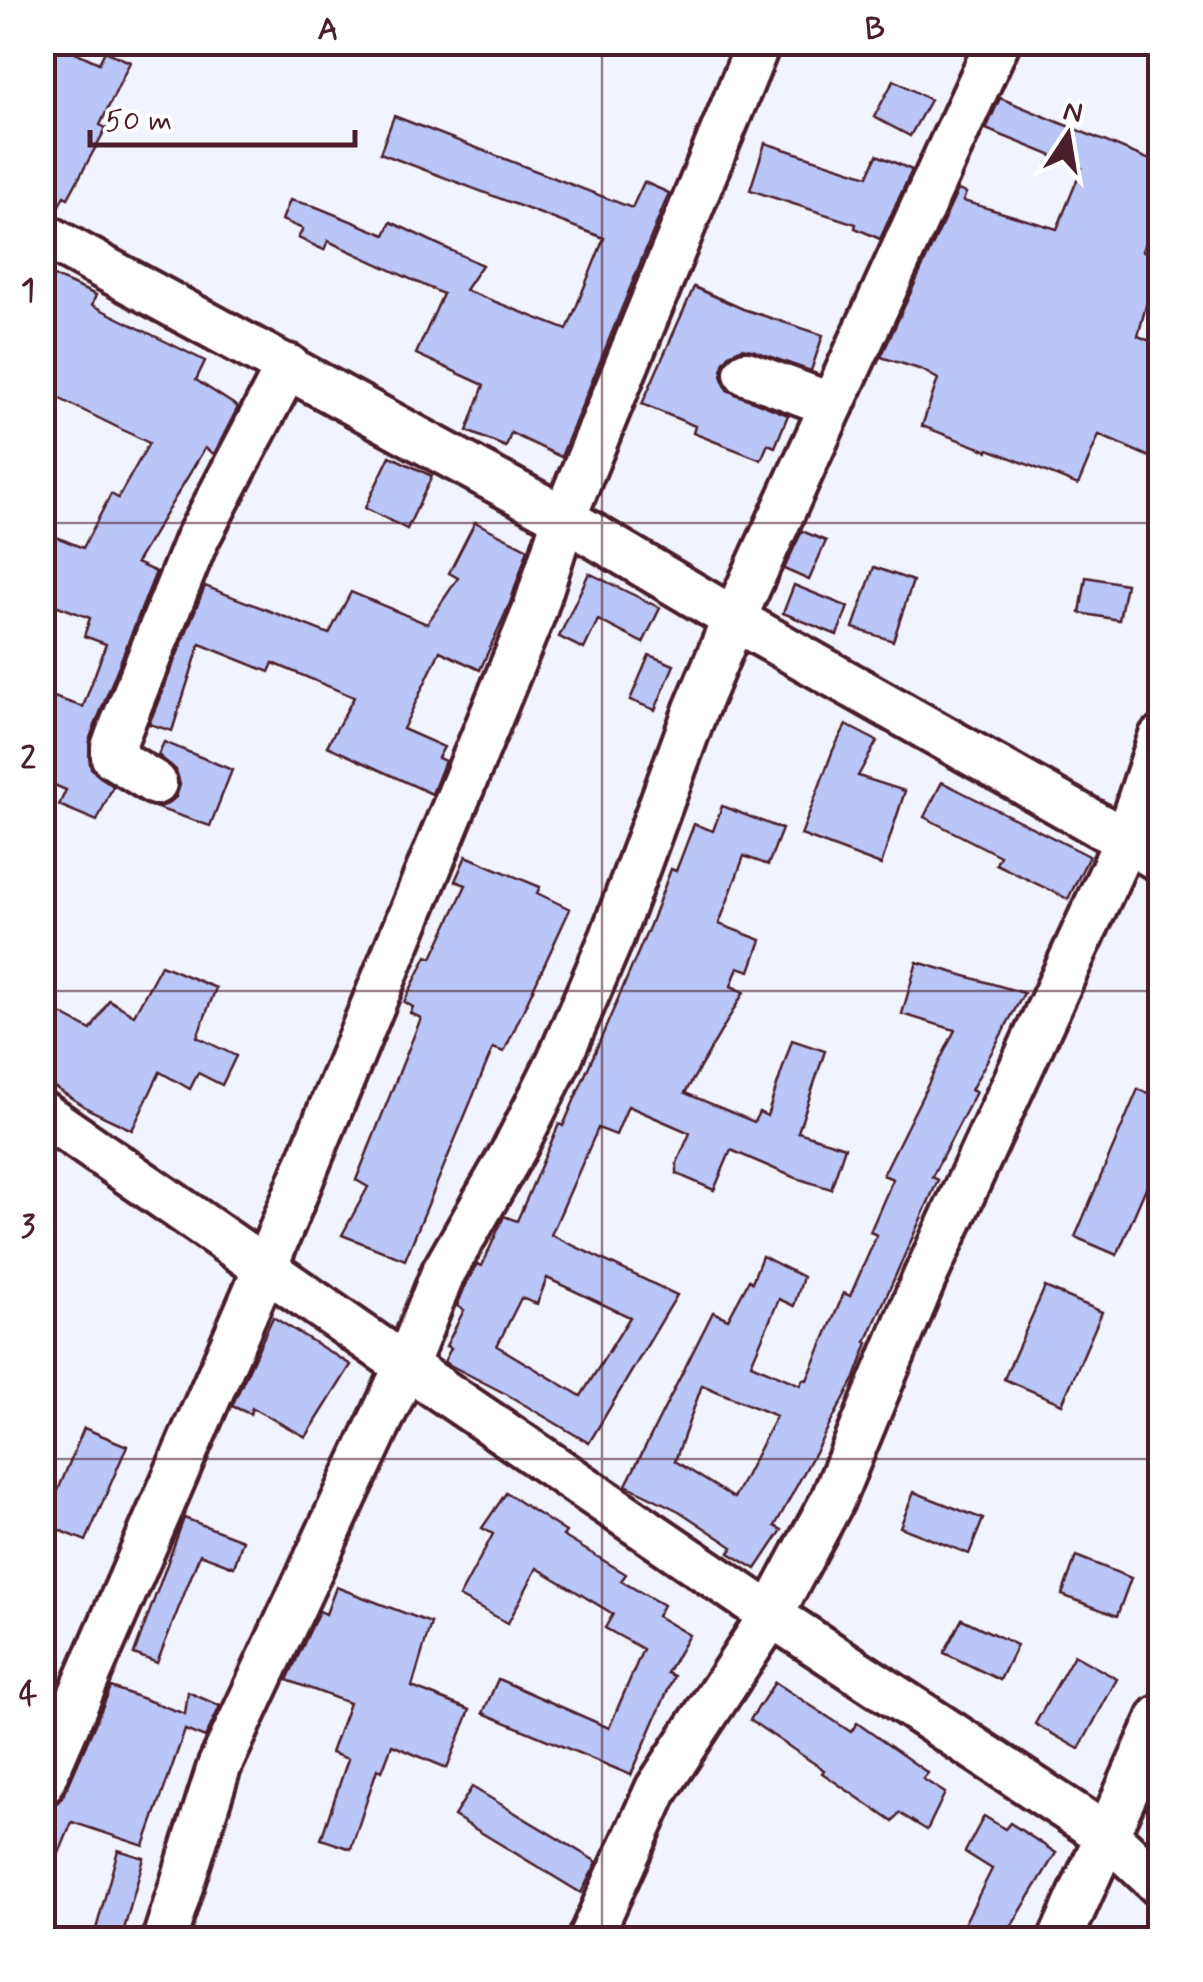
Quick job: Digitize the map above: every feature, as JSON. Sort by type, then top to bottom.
[{"type":"street","points":[[42,1782],[266,1266],[534,612],[564,518],[759,42]]},
{"type":"street","points":[[164,1940],[219,1767],[406,1366],[443,1272],[515,1148],[560,1058],[612,937],[696,709],[734,619],[998,42]]},
{"type":"street","points":[[42,234],[564,518],[734,619],[1144,850]]},
{"type":"street","points":[[155,784],[118,763],[113,746],[196,542],[288,366]]},
{"type":"street","points":[[746,373],[832,405]]},
{"type":"street","points":[[588,1940],[657,1788],[772,1615],[832,1502],[924,1279],[1144,850],[1160,738]]},
{"type":"street","points":[[42,1113],[772,1615],[1108,1837],[1160,1884]]},
{"type":"street","points":[[1060,1940],[1160,1718]]},
{"type":"building","points":[[42,42],[53,42],[99,63],[105,51],[130,62],[100,125],[106,128],[68,198],[64,196],[55,213],[42,209]]},
{"type":"building","points":[[894,80],[930,100],[910,136],[874,117]]},
{"type":"building","points":[[1000,98],[1160,164],[1160,199],[1142,251],[1159,256],[1138,336],[1160,345],[1160,440],[1152,458],[1099,435],[1078,485],[922,426],[938,379],[881,357],[958,190],[966,193],[963,201],[1057,229],[1082,168],[986,129]]},
{"type":"building","points":[[394,116],[632,208],[644,182],[669,193],[561,457],[511,433],[506,447],[467,431],[484,385],[416,354],[443,294],[328,241],[324,250],[298,238],[303,229],[282,220],[290,200],[385,235],[391,222],[482,265],[465,290],[567,330],[604,238],[380,153]]},
{"type":"building","points":[[765,143],[868,176],[877,155],[912,170],[880,239],[855,228],[856,224],[750,190]]},
{"type":"building","points":[[42,271],[96,295],[92,305],[205,361],[196,380],[238,407],[214,454],[205,448],[136,563],[156,572],[90,738],[91,768],[113,786],[97,821],[59,805],[66,790],[42,780],[42,693],[83,707],[106,644],[84,636],[90,618],[42,600],[53,571],[42,566],[42,531],[83,548],[111,494],[118,498],[149,443],[42,390]]},
{"type":"building","points":[[694,287],[743,309],[823,335],[811,371],[743,348],[731,353],[723,363],[722,378],[727,390],[788,415],[775,447],[768,444],[761,460],[693,433],[695,426],[642,404]]},
{"type":"building","points":[[390,456],[432,476],[407,529],[365,508]]},
{"type":"building","points":[[475,522],[528,549],[510,603],[480,670],[440,651],[403,729],[444,747],[438,758],[445,761],[432,794],[327,746],[354,697],[273,663],[269,672],[200,644],[172,731],[149,724],[205,586],[329,634],[351,592],[427,624],[458,578],[449,573]]},
{"type":"building","points":[[802,531],[826,541],[809,580],[784,569]]},
{"type":"building","points":[[874,567],[913,581],[893,641],[853,628]]},
{"type":"building","points":[[589,573],[660,608],[643,643],[598,620],[584,649],[559,637]]},
{"type":"building","points":[[1086,577],[1126,584],[1119,620],[1080,613]]},
{"type":"building","points":[[794,585],[848,607],[837,635],[783,613]]},
{"type":"building","points":[[649,655],[674,665],[655,710],[630,700]]},
{"type":"building","points":[[846,725],[877,741],[858,776],[905,791],[881,865],[801,835]]},
{"type":"building","points":[[164,742],[232,770],[210,826],[157,808],[176,797],[180,785],[176,770],[158,755]]},
{"type":"building","points":[[942,782],[1089,856],[1068,899],[996,864],[1000,856],[924,817]]},
{"type":"building","points":[[722,806],[782,829],[768,865],[744,856],[719,924],[761,940],[750,971],[738,967],[731,986],[744,992],[685,1093],[754,1122],[759,1112],[767,1116],[792,1040],[825,1051],[798,1132],[845,1147],[831,1189],[731,1150],[714,1190],[677,1174],[677,1163],[690,1133],[628,1106],[616,1135],[598,1128],[551,1235],[677,1295],[589,1443],[444,1362],[451,1348],[446,1346],[464,1310],[457,1306],[466,1284],[477,1264],[482,1266],[504,1216],[517,1221],[559,1124],[563,1126],[671,869],[676,871],[694,824],[713,831]],"holes":[[[547,1278],[630,1317],[581,1396],[497,1346],[521,1298],[537,1304]]]},
{"type":"building","points":[[466,856],[540,887],[537,893],[570,909],[504,1052],[493,1048],[405,1260],[342,1235],[368,1187],[356,1180],[421,1018],[410,1013],[413,1007],[404,1002],[427,956],[432,958],[466,885],[455,881]]},
{"type":"building","points":[[917,962],[1024,993],[971,1090],[976,1092],[932,1177],[938,1180],[866,1342],[855,1378],[775,1526],[782,1530],[756,1569],[729,1553],[733,1547],[679,1511],[626,1485],[713,1312],[728,1319],[749,1280],[752,1282],[762,1256],[803,1277],[794,1306],[779,1299],[751,1364],[800,1385],[803,1379],[807,1380],[844,1293],[850,1296],[877,1235],[870,1232],[893,1179],[883,1175],[955,1030],[902,1014]],"holes":[[[702,1385],[776,1416],[734,1498],[675,1461]]]},
{"type":"building","points":[[161,965],[216,988],[197,1037],[236,1056],[222,1085],[198,1073],[190,1089],[160,1072],[132,1130],[90,1110],[42,1079],[42,1004],[91,1030],[109,1000],[134,1015]]},
{"type":"building","points":[[1138,1089],[1160,1098],[1160,1155],[1117,1255],[1075,1237]]},
{"type":"building","points":[[1045,1287],[1102,1312],[1062,1404],[1004,1379]]},
{"type":"building","points":[[273,1317],[351,1365],[306,1437],[252,1408],[250,1414],[232,1406]]},
{"type":"building","points":[[84,1428],[127,1446],[86,1541],[44,1524]]},
{"type":"building","points":[[914,1492],[983,1519],[969,1554],[900,1527]]},
{"type":"building","points":[[506,1493],[566,1532],[563,1536],[626,1574],[621,1581],[663,1605],[657,1616],[689,1635],[667,1673],[674,1676],[631,1775],[483,1713],[498,1679],[609,1728],[643,1649],[605,1628],[613,1614],[537,1568],[508,1623],[459,1597],[493,1534],[482,1528]]},
{"type":"building","points":[[184,1518],[243,1540],[234,1567],[200,1554],[157,1663],[134,1654]]},
{"type":"building","points":[[1076,1556],[1131,1578],[1117,1616],[1062,1595]]},
{"type":"building","points":[[336,1587],[431,1623],[412,1687],[470,1710],[447,1768],[392,1745],[382,1771],[377,1769],[351,1849],[321,1839],[348,1759],[331,1753],[349,1703],[287,1680],[319,1611],[326,1614]]},
{"type":"building","points":[[962,1619],[1017,1645],[1000,1680],[944,1653]]},
{"type":"building","points":[[1074,1655],[1117,1679],[1079,1749],[1035,1724]]},
{"type":"building","points":[[775,1682],[851,1732],[857,1723],[928,1773],[923,1779],[945,1793],[927,1830],[899,1813],[893,1822],[750,1720]]},
{"type":"building","points":[[111,1687],[185,1714],[188,1692],[220,1706],[205,1738],[185,1730],[144,1846],[72,1822],[42,1894],[42,1811],[65,1793]]},
{"type":"building","points":[[472,1787],[597,1862],[581,1893],[454,1816]]},
{"type":"building","points":[[984,1816],[1005,1829],[1010,1823],[1056,1853],[1003,1940],[956,1940],[992,1869],[965,1852]]},
{"type":"building","points":[[118,1850],[144,1858],[121,1940],[93,1940]]}]
